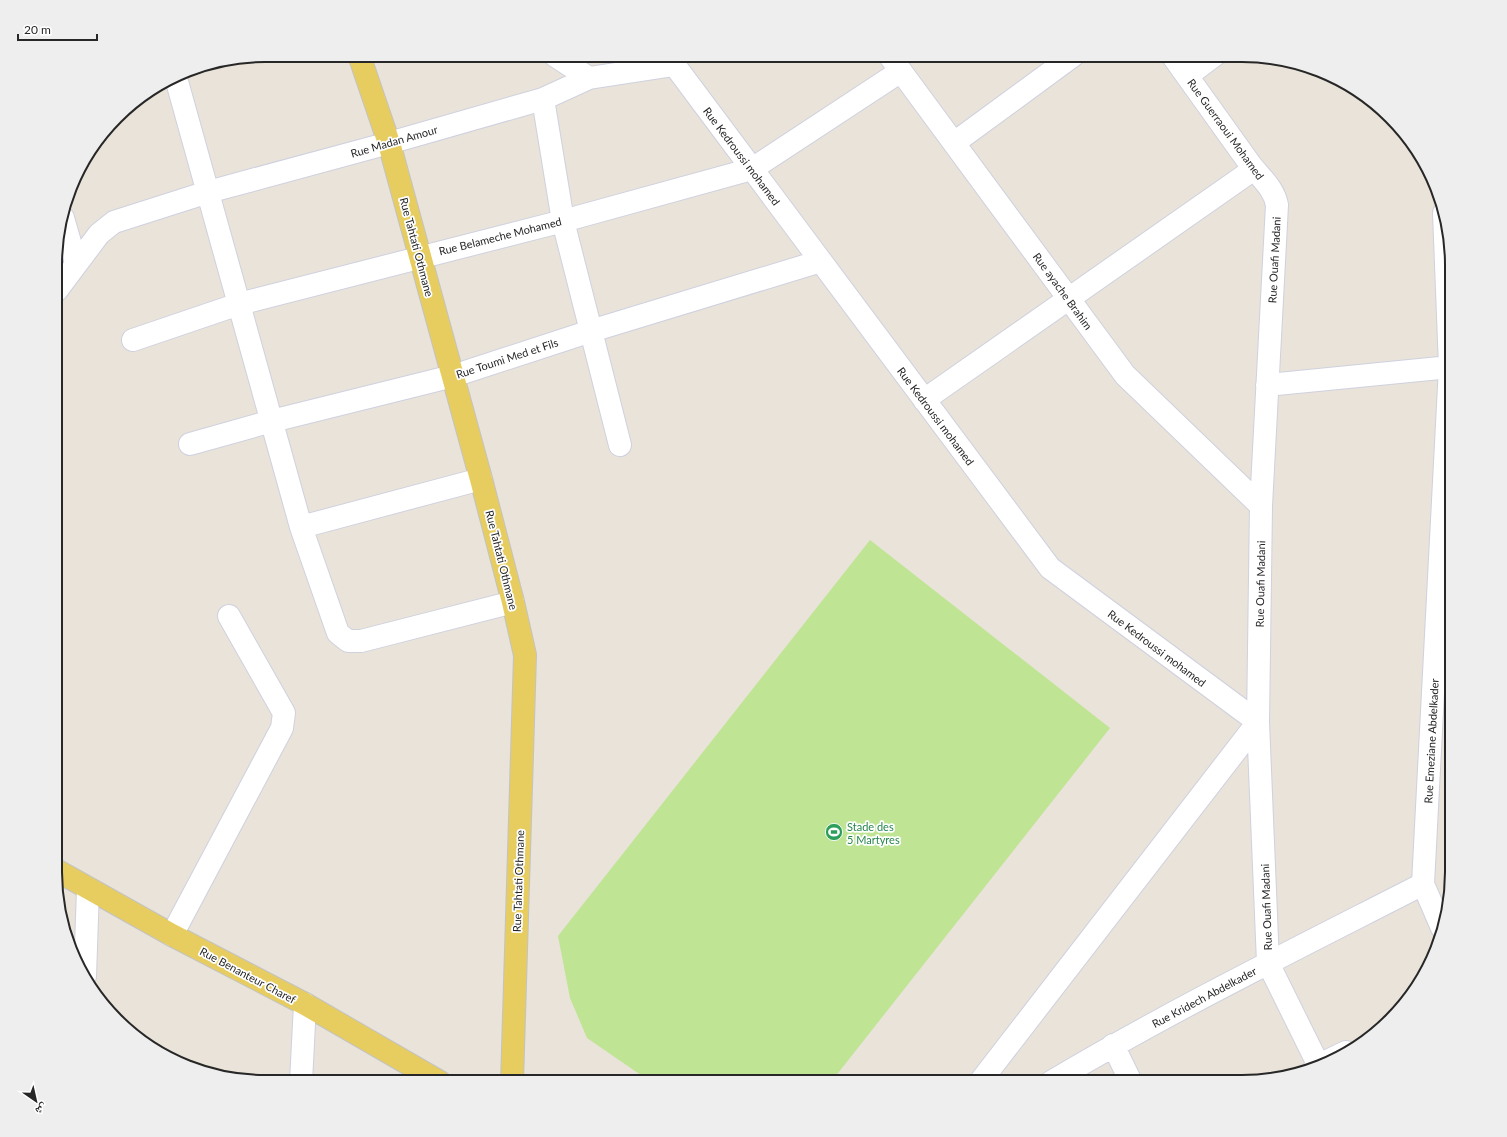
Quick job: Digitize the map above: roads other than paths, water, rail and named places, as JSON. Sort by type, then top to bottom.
[{"type":"main road","name":"Rue Tahtati Othmane","points":[[361,62],[389,143],[514,602],[525,655],[512,1075]]},
{"type":"main road","name":"Rue Benanteur Charef","points":[[62,873],[172,935],[305,1004],[428,1075]]},
{"type":"street","points":[[565,62],[589,78]]},
{"type":"street","name":"Rue Madan Amour","points":[[76,263],[99,234],[114,222],[208,192],[389,143],[543,99],[589,78],[662,62]]},
{"type":"street","name":"Rue Kedroussi mohamed","points":[[672,62],[1050,568],[1258,722]]},
{"type":"street","points":[[954,143],[1064,62]]},
{"type":"street","name":"Rue Guerraoui Mohamed","points":[[1177,62],[1254,169],[1271,190],[1275,197],[1276,205]]},
{"type":"street","points":[[1187,76],[1206,62]]},
{"type":"street","name":"Rue ayache Brahim","points":[[895,63],[1125,375],[1261,506]]},
{"type":"street","name":"Rue Belameche Mohamed","points":[[133,340],[239,304],[563,221],[752,170],[895,63]]},
{"type":"street","points":[[177,82],[301,527],[338,633],[348,641],[361,641],[514,602]]},
{"type":"street","points":[[543,99],[563,221],[620,445]]},
{"type":"street","points":[[924,400],[1254,169]]},
{"type":"street","name":"Rue Ouafi Madani","points":[[1268,962],[1258,722],[1261,506],[1276,205]]},
{"type":"street","points":[[62,283],[76,263],[66,227]]},
{"type":"street","name":"Rue Toumi Med et Fils","points":[[190,444],[272,421],[453,376],[591,330],[821,261]]},
{"type":"street","points":[[1267,385],[1445,368]]},
{"type":"street","name":"Rue Emeziane Abdelkader","points":[[1423,884],[1445,464]]},
{"type":"street","points":[[301,527],[481,478]]},
{"type":"street","points":[[172,935],[282,728],[284,713],[229,616]]},
{"type":"street","points":[[985,1075],[1258,722]]},
{"type":"street","points":[[1423,884],[1439,921]]},
{"type":"street","name":"Rue Kridech Abdelkader","points":[[1063,1075],[1113,1045],[1268,962],[1423,884]]},
{"type":"street","points":[[85,967],[88,888]]},
{"type":"street","points":[[1268,962],[1316,1061]]},
{"type":"street","points":[[301,1075],[305,1004]]},
{"type":"street","points":[[1113,1045],[1128,1075]]},
{"type":"place","name":"Stade des 5 Martyres","points":[[834,832]]}]
